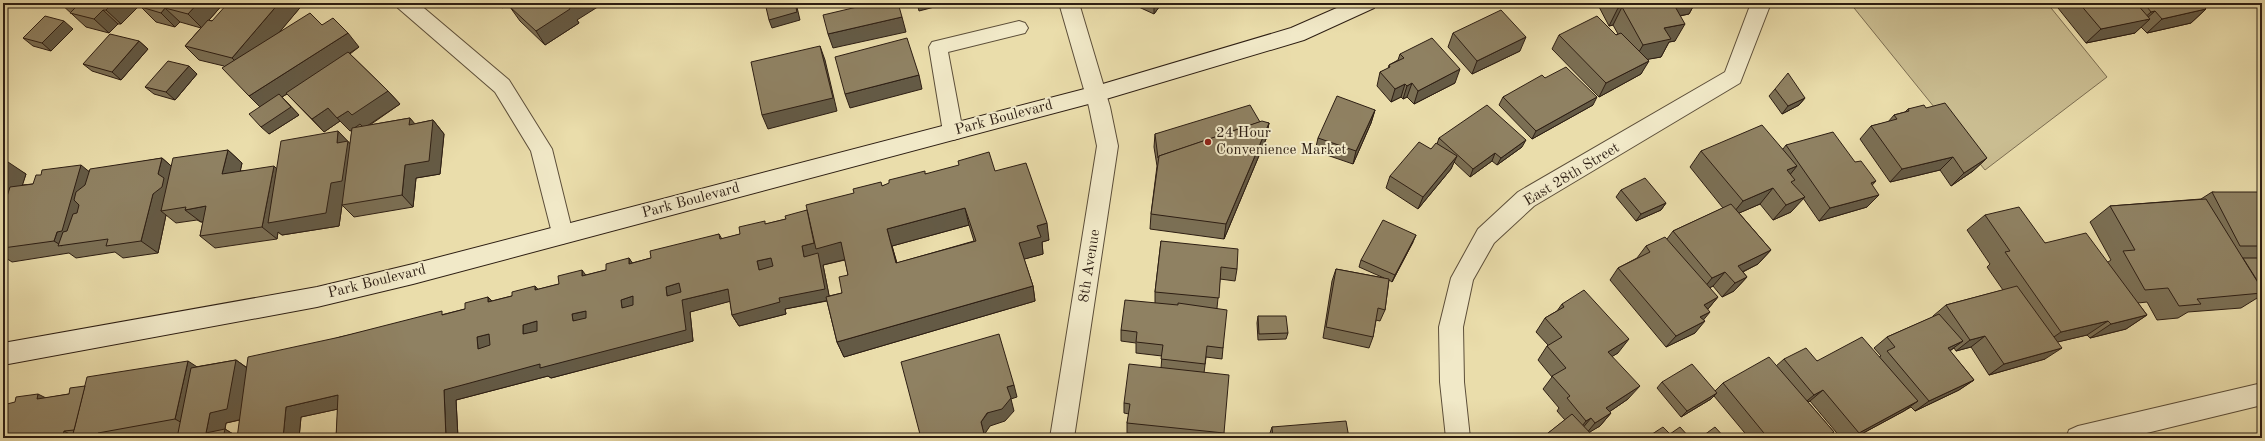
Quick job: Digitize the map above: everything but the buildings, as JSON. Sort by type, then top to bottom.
[{"type":"street","points":[[405,3],[502,86],[541,148],[562,234]]},
{"type":"street","name":"8th Avenue","points":[[1062,438],[1104,176],[1107,143],[1096,94],[1074,29],[1069,3]]},
{"type":"street","name":"Park Boulevard","points":[[3,354],[318,297],[421,272],[1096,94],[1297,34],[1367,3]]},
{"type":"street","name":"East 28th Street","points":[[1458,438],[1452,382],[1451,328],[1462,278],[1486,236],[1526,199],[1642,133],[1733,77],[1761,3]]},
{"type":"street","points":[[2078,438],[2262,394]]},
{"type":"lane","points":[[953,132],[938,47],[1019,28]]},
{"type":"shaded area","points":[[1850,3],[2047,3],[2107,77],[1985,170]]},
{"type":"place","name":"24 Hour Convenience Market","points":[[1208,142]]}]
